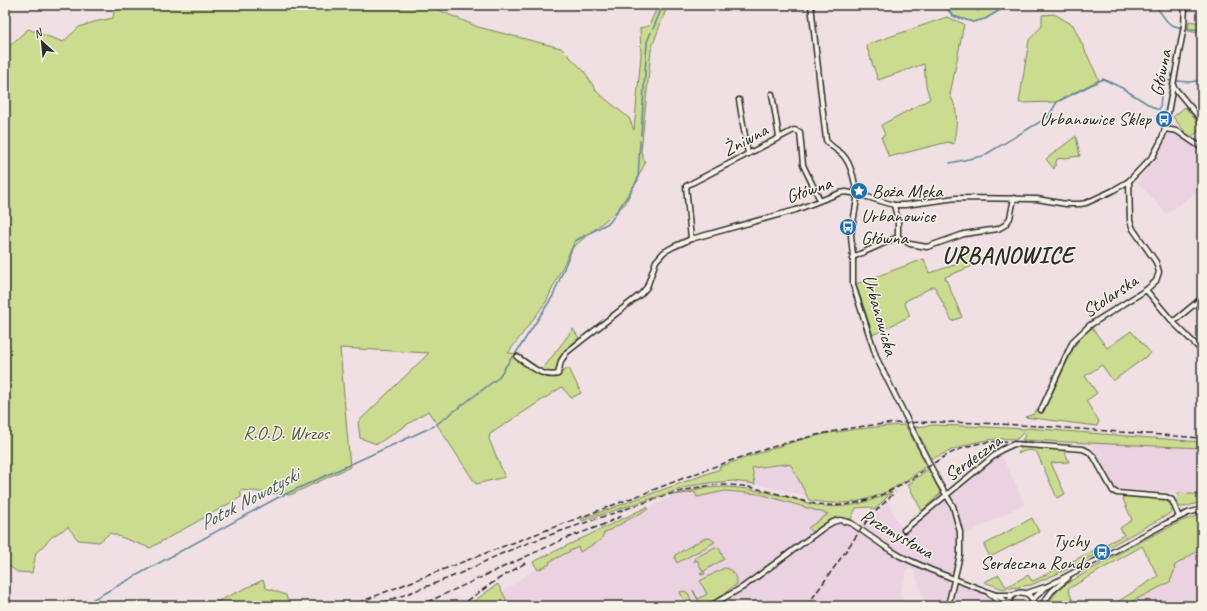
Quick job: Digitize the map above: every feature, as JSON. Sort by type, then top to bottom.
[{"type":"street","name":"Główna","points":[[518,357],[543,374],[550,376],[558,374],[561,361],[567,352],[641,294],[647,287],[656,261],[664,252],[673,246],[691,239],[796,210],[820,200],[843,193],[857,194],[894,205],[905,205],[956,198],[1037,198],[1066,204],[1080,204],[1086,203],[1112,191],[1129,181],[1153,156],[1161,141],[1165,129],[1185,21],[1185,5]]},
{"type":"street","name":"Urbanowicka","points":[[811,6],[826,140],[828,144],[846,158],[857,194],[850,234],[853,257],[853,285],[877,359],[954,510],[961,539],[960,555],[948,606]]},
{"type":"street","points":[[1172,86],[1202,121]]},
{"type":"street","points":[[772,94],[779,137]]},
{"type":"street","points":[[739,100],[748,154]]},
{"type":"street","points":[[1165,129],[1177,131],[1202,148]]},
{"type":"street","name":"Żniwna","points":[[691,239],[686,186],[794,130],[800,132],[803,165],[820,200]]},
{"type":"street","name":"Stolarska","points":[[1041,410],[1073,341],[1090,326],[1146,290],[1156,281],[1159,272],[1156,262],[1133,229],[1130,221],[1129,181]]},
{"type":"street","points":[[898,237],[910,244],[927,246],[964,234],[998,229],[1005,225],[1010,218],[1014,198]]},
{"type":"street","points":[[894,205],[898,221],[898,237]]},
{"type":"street","points":[[853,257],[898,237]]},
{"type":"street","points":[[1146,290],[1173,322],[1202,351]]},
{"type":"street","points":[[1173,322],[1202,298]]},
{"type":"street","name":"Serdeczna","points":[[904,530],[1008,446],[1014,444],[1083,449],[1090,452],[1094,456],[1112,491],[1117,494],[1166,497],[1172,500],[1179,517]]},
{"type":"street","points":[[1033,606],[1032,600],[1027,593],[1048,586],[1179,517],[1202,509]]},
{"type":"street","name":"Przemysłowa","points":[[710,606],[743,587],[826,526],[840,520],[851,523],[884,546],[914,563],[987,591],[1009,604]]},
{"type":"street","points":[[1041,606],[1052,591],[1078,570]]},
{"type":"street","points":[[1032,600],[1048,586]]},
{"type":"street","points":[[987,591],[1002,606]]},
{"type":"street","name":"Przemysłowa","points":[[996,595],[1012,595],[1018,592],[1027,593]]},
{"type":"street","points":[[1009,604],[1012,595]]},
{"type":"shaded area","points":[[1202,132],[1202,188],[1167,214],[1137,182],[1158,156],[1168,134],[1175,135],[1191,142]]},
{"type":"shaded area","points":[[1090,442],[1202,448],[1202,495],[1116,488],[1114,487]]},
{"type":"shaded area","points":[[1001,454],[1025,504],[958,538],[957,556],[951,581],[989,596],[995,606],[926,606],[914,571],[908,568],[900,592],[904,606],[477,606],[502,592],[537,568],[673,495],[695,492],[696,496],[725,491],[760,494],[829,514],[808,528],[812,532],[835,517],[860,532],[888,502],[903,532],[943,500],[953,494]]},
{"type":"shaded area","points":[[786,464],[791,465],[807,496],[755,484],[752,468]]},
{"type":"shaded area","points":[[1202,548],[1202,606],[1112,606],[1158,576]]},
{"type":"green space","name":"R.O.D. Wrzos","points":[[115,5],[427,5],[478,27],[561,48],[584,71],[597,92],[629,118],[634,130],[641,55],[640,28],[649,26],[658,5],[668,5],[651,50],[641,152],[645,163],[625,204],[571,249],[546,302],[508,353],[519,354],[542,370],[573,329],[579,338],[566,349],[560,358],[558,362],[558,374],[569,368],[581,393],[571,398],[562,387],[490,434],[489,439],[505,477],[476,484],[428,411],[377,444],[360,438],[358,422],[429,353],[340,348],[350,467],[290,495],[241,490],[241,497],[150,548],[110,533],[99,542],[78,540],[68,527],[53,536],[36,553],[32,573],[17,572],[5,563],[5,50],[28,29],[63,42],[79,27],[113,18]]},
{"type":"green space","points":[[944,5],[1009,5],[985,19],[973,22],[953,16]]},
{"type":"green space","points":[[1054,14],[1073,25],[1099,80],[1056,102],[1019,103],[1029,40],[1042,26],[1042,15]]},
{"type":"green space","points":[[947,17],[964,24],[950,95],[956,113],[954,144],[948,142],[889,157],[881,137],[885,135],[881,125],[930,99],[926,86],[924,64],[878,80],[866,45]]},
{"type":"green space","points":[[1189,21],[1202,23],[1202,34],[1188,31]]},
{"type":"green space","points":[[1185,107],[1202,128],[1190,138],[1173,117]]},
{"type":"green space","points":[[1076,136],[1080,156],[1057,159],[1054,169],[1046,159]]},
{"type":"green space","points":[[966,247],[975,265],[945,277],[962,317],[952,321],[934,286],[904,302],[910,316],[873,335],[856,284],[924,259],[929,273],[958,264],[954,251]]},
{"type":"green space","points":[[1092,328],[1107,348],[1131,331],[1151,353],[1113,381],[1102,365],[1085,376],[1097,393],[1086,401],[1099,421],[1097,426],[1025,417],[1034,414],[1037,409],[1043,412],[1074,347],[1081,337]]},
{"type":"green space","points":[[905,425],[926,466],[899,485],[872,498],[842,503],[826,503],[809,500],[791,465],[785,464],[752,468],[755,484],[733,481],[690,486],[582,521],[581,519],[720,469],[719,467],[796,441],[843,431]]},
{"type":"green space","points":[[933,425],[1027,428],[1202,442],[1202,448],[1022,440],[1026,434],[1023,433],[1017,439],[994,439],[973,443],[932,459],[915,427]]},
{"type":"green space","points":[[1021,447],[1064,450],[1069,462],[1051,463],[1065,494],[1057,498],[1037,453],[1030,450],[1018,454]]},
{"type":"green space","points":[[928,469],[941,493],[922,511],[908,485]]},
{"type":"green space","points":[[726,487],[764,492],[814,505],[832,507],[858,504],[892,492],[874,510],[870,507],[856,508],[851,519],[835,517],[812,532],[808,528],[828,514],[760,494],[725,491],[697,497],[695,492],[673,495],[703,488]]},
{"type":"green space","points":[[1178,493],[1202,495],[1202,502],[1179,507],[1177,502]]},
{"type":"green space","points":[[1123,495],[1159,498],[1170,504],[1173,509],[1169,514],[1070,568],[1031,585],[1004,589],[984,582],[999,575],[1006,587],[1028,575],[1032,581],[1124,535],[1120,528],[1132,520],[1123,499]]},
{"type":"green space","points":[[647,507],[648,509],[604,533],[601,540],[580,552],[578,547],[549,562],[550,564],[538,570],[533,562]]},
{"type":"green space","points":[[1202,514],[1202,548],[1174,566],[1175,569],[1170,582],[1123,606],[1111,606],[1158,576],[1142,546],[1068,589],[1075,606],[1049,606],[1051,599],[1060,588],[1066,584],[1132,546],[1182,521]]},
{"type":"green space","points":[[1032,518],[1039,532],[990,557],[984,545]]},
{"type":"green space","points":[[709,538],[715,542],[677,563],[675,555],[703,539]]},
{"type":"green space","points":[[715,547],[719,548],[724,559],[704,571],[705,574],[701,575],[700,574],[703,572],[697,560],[694,562],[694,559]]},
{"type":"green space","points":[[724,568],[729,569],[733,573],[737,584],[708,605],[702,604],[698,600],[693,590],[698,599],[707,594],[700,581]]},
{"type":"green space","points":[[263,580],[266,588],[286,595],[289,606],[208,606]]},
{"type":"green space","points":[[498,584],[507,601],[498,606],[467,606]]},
{"type":"green space","points":[[684,591],[688,593],[694,606],[679,606],[685,603],[680,592]]},
{"type":"waterway","points":[[653,29],[663,5]]},
{"type":"waterway","points":[[944,5],[953,16],[973,22],[985,19],[1009,5]]},
{"type":"waterway","points":[[977,5],[978,11]]},
{"type":"waterway","points":[[1152,5],[1158,9],[1167,22],[1173,26],[1202,30]]},
{"type":"waterway","points":[[641,135],[647,42],[651,32]]},
{"type":"waterway","points":[[950,163],[983,156],[1048,117],[1057,102],[1103,79],[1122,88],[1156,109],[1160,109],[1162,80],[1173,81]]},
{"type":"waterway","points":[[1177,81],[1190,82],[1202,80]]},
{"type":"waterway","points":[[516,353],[553,296],[575,241],[610,222],[638,180],[640,141]]},
{"type":"waterway","points":[[437,424],[498,378],[512,357]]},
{"type":"waterway","name":"Potok Nowotyski","points":[[81,606],[277,498],[434,426]]},
{"type":"railway","points":[[350,606],[718,465],[776,446],[835,431],[886,424],[951,422],[1038,426],[1202,438]]},
{"type":"railway","points":[[912,479],[944,457],[972,445],[1002,441],[1040,443]]},
{"type":"railway","points":[[374,606],[456,575],[501,554],[534,541],[678,492],[705,486],[732,485],[755,488],[811,503],[839,505],[853,504],[879,496],[904,484],[916,476]]},
{"type":"railway","points":[[807,606],[869,518],[895,492]]},
{"type":"railway","points":[[419,606],[564,539],[600,526],[624,515]]},
{"type":"railway","points":[[460,606],[495,581],[527,562]]},
{"type":"place","name":"Urbanowice Sklep","points":[[1164,119]]},
{"type":"place","name":"Boża Męka","points":[[859,191]]},
{"type":"place","name":"Urbanowice Główna","points":[[848,227]]},
{"type":"place","name":"Tychy Serdeczna Rondo","points":[[1102,552]]},
{"type":"district","name":"URBANOWICE","points":[[1008,255]]}]
